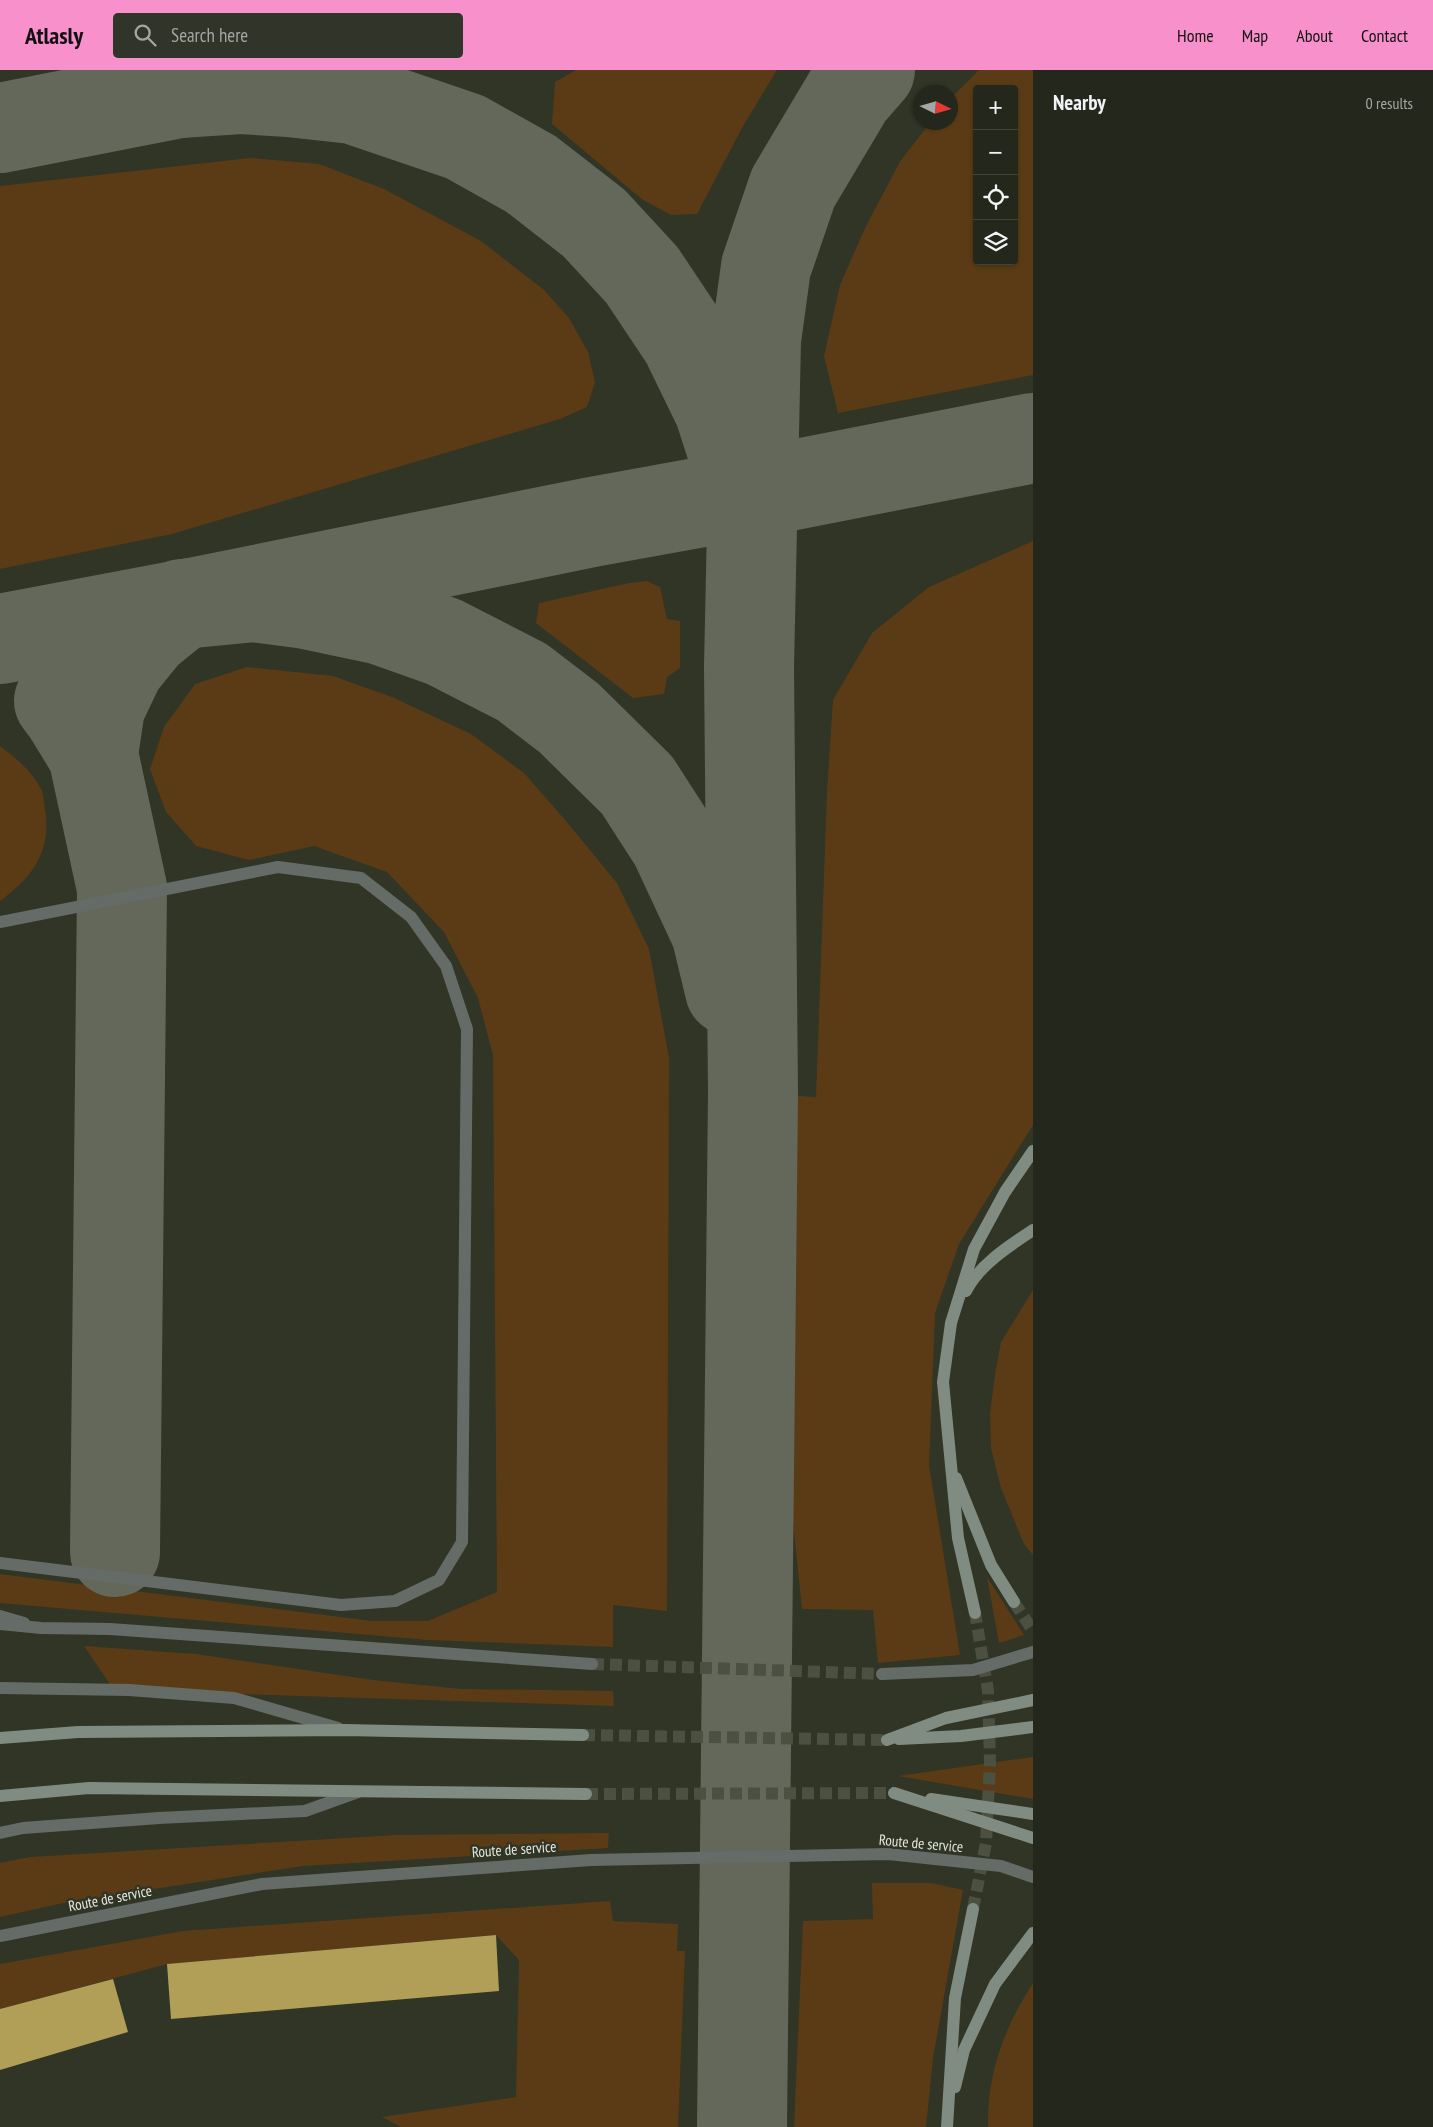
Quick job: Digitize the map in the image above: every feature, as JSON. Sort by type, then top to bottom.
[{"type":"main road","points":[[975,1613],[958,1538],[943,1382],[952,1323],[974,1249],[1005,1192],[1033,1151]]},
{"type":"main road","points":[[952,1323],[973,1278],[1011,1244],[1033,1230]]},
{"type":"main road","points":[[950,1464],[991,1565],[1014,1602]]},
{"type":"main road","points":[[1033,1700],[946,1718],[887,1740],[961,1736],[1033,1727]]},
{"type":"main road","points":[[0,1738],[78,1732],[346,1730],[583,1735]]},
{"type":"main road","points":[[0,1796],[89,1788],[586,1794]]},
{"type":"main road","points":[[1033,1814],[894,1793],[1033,1838]]},
{"type":"main road","points":[[948,2123],[955,1998],[973,1908]]},
{"type":"main road","points":[[948,2123],[964,2050],[995,1984],[1033,1933]]},
{"type":"street","points":[[0,922],[278,867],[361,878],[411,917],[446,966],[467,1029],[462,1542],[439,1580],[395,1601],[341,1604],[0,1564]]},
{"type":"street","points":[[0,1616],[41,1628]]},
{"type":"street","points":[[0,1624],[41,1628],[110,1629],[592,1664]]},
{"type":"street","points":[[882,1674],[973,1670],[1033,1652]]},
{"type":"street","points":[[0,1688],[129,1690],[234,1698],[346,1730]]},
{"type":"street","points":[[0,1833],[42,1826],[305,1811],[358,1792]]},
{"type":"street","name":"Route de service","points":[[0,1936],[262,1884],[591,1860],[888,1854],[1001,1866],[1033,1878]]},
{"type":"shaded area","points":[[576,70],[777,70],[743,126],[697,214],[671,215],[643,200],[552,124],[555,82]]},
{"type":"shaded area","points":[[979,70],[1033,70],[1033,375],[838,413],[824,356],[840,285],[866,226],[901,160],[925,130],[958,130],[958,91]]},
{"type":"shaded area","points":[[250,158],[319,164],[384,189],[481,241],[544,290],[569,318],[588,352],[595,382],[587,407],[560,419],[172,534],[0,569],[0,186]]},
{"type":"shaded area","points":[[1033,541],[1033,1125],[959,1244],[935,1313],[929,1465],[960,1655],[878,1663],[873,1610],[802,1609],[753,1133],[798,1096],[816,1097],[827,791],[833,700],[872,633],[929,587]]},
{"type":"shaded area","points":[[647,581],[660,587],[667,619],[680,621],[680,668],[667,677],[664,694],[633,698],[536,623],[539,603],[629,583]]},
{"type":"shaded area","points":[[247,667],[333,676],[392,697],[471,734],[524,773],[566,821],[617,883],[649,949],[669,1058],[667,1611],[613,1605],[613,1647],[428,1640],[0,1603],[0,1574],[372,1621],[428,1621],[497,1592],[493,1055],[478,998],[444,932],[387,872],[314,846],[249,860],[196,846],[166,812],[150,769],[164,727],[195,684]]},
{"type":"shaded area","points":[[0,746],[24,766],[38,784],[43,795],[46,825],[42,851],[37,862],[22,883],[0,901]]},
{"type":"shaded area","points":[[1033,1290],[1033,1555],[1024,1544],[1001,1488],[991,1448],[990,1413],[1001,1342]]},
{"type":"shaded area","points":[[987,1577],[1024,1635],[999,1643]]},
{"type":"shaded area","points":[[84,1646],[196,1654],[373,1680],[461,1689],[613,1691],[614,1706],[114,1690]]},
{"type":"shaded area","points":[[1033,1757],[1033,1799],[898,1776]]},
{"type":"shaded area","points":[[609,1833],[608,1848],[303,1866],[63,1903],[0,1917],[0,1863],[30,1857],[397,1835]]},
{"type":"shaded area","points":[[872,1883],[932,1883],[963,1890],[933,2058],[926,2127],[794,2127],[803,1921],[873,1919]]},
{"type":"shaded area","points":[[610,1901],[613,1921],[678,1924],[677,1951],[685,1951],[678,2127],[401,2127],[382,2117],[516,2097],[519,1960],[496,1935],[167,1964],[0,2009],[0,1964],[183,1931]]},
{"type":"shaded area","points":[[1033,1983],[1033,2127],[988,2127],[988,2107],[999,2052],[1014,2017]]},
{"type":"building","points":[[496,1935],[499,1991],[171,2019],[167,1964]]},
{"type":"building","points":[[113,1979],[128,2032],[0,2070],[0,2009]]},
{"type":"taxiway","points":[[742,2127],[753,1093],[749,667],[756,340],[766,267],[793,188],[849,94],[870,70]]},
{"type":"taxiway","points":[[0,128],[240,81]]},
{"type":"taxiway","points":[[179,93],[240,89],[353,99],[465,137],[531,174],[594,223],[642,275],[686,341],[719,409],[738,468]]},
{"type":"taxiway","points":[[0,639],[202,601],[592,522],[1033,438]]},
{"type":"taxiway","points":[[93,754],[100,707],[120,665],[146,633],[182,604],[253,597],[306,604],[382,620],[444,642],[522,682],[569,718],[637,785],[675,844],[716,932],[730,990]]},
{"type":"taxiway","points":[[59,701],[93,754],[122,888],[115,1552]]},
{"type":"tunnel","points":[[1014,1602],[1033,1631]]},
{"type":"tunnel","points":[[973,1909],[986,1843],[990,1762],[988,1691],[975,1613]]},
{"type":"tunnel","points":[[592,1664],[882,1674]]},
{"type":"tunnel","points":[[583,1735],[887,1740]]},
{"type":"tunnel","points":[[586,1794],[894,1793]]}]
